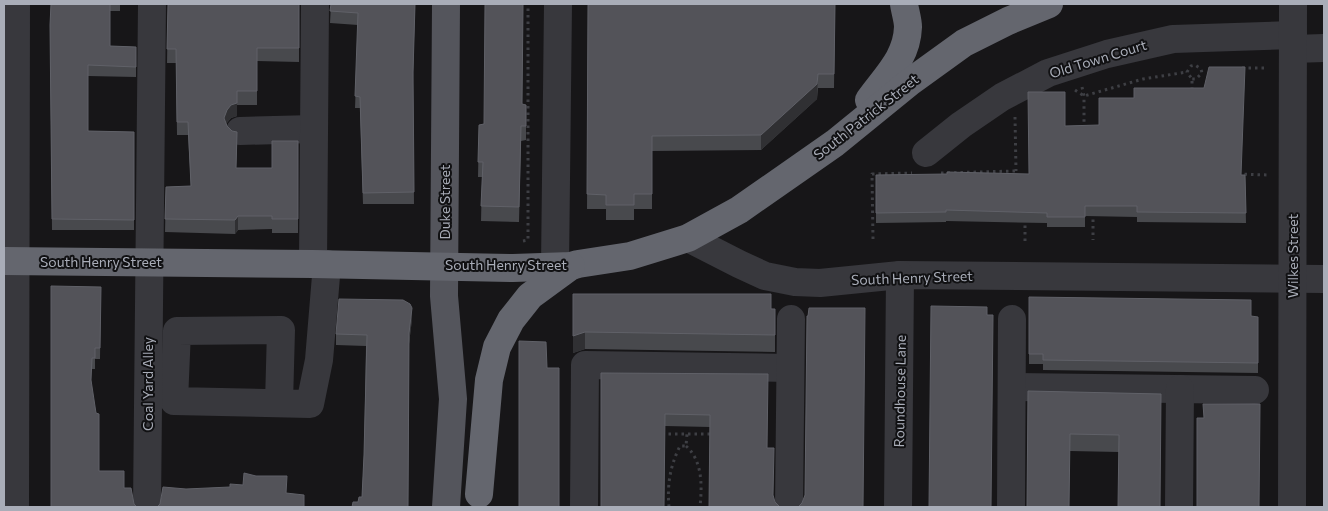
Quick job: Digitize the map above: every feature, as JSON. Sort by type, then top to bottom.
[{"type":"highway","points":[[844,136],[893,70],[904,50],[908,26],[904,4]]},
{"type":"highway","name":"South Patrick Street","points":[[688,238],[739,210],[844,136],[910,82],[964,43],[1008,21],[1049,4]]},
{"type":"highway","name":"South Henry Street","points":[[10,262],[320,264],[513,268],[563,266],[630,256],[688,238]]},
{"type":"highway","points":[[479,500],[490,380],[496,348],[512,320],[530,296],[563,266]]},
{"type":"main road","name":"Duke Street","points":[[446,4],[444,296],[453,399],[446,507]]},
{"type":"main road","name":"Duke Street","points":[[453,399],[472,454],[479,500]]},
{"type":"street","points":[[15,507],[10,262],[15,235],[16,4]]},
{"type":"street","name":"Coal Yard Alley","points":[[147,507],[152,4]]},
{"type":"street","points":[[279,403],[281,330],[177,331],[174,402],[310,404],[319,360],[320,264],[314,129],[315,4]]},
{"type":"street","points":[[558,4],[563,266]]},
{"type":"street","name":"Wilkes Street","points":[[1292,507],[1293,4]]},
{"type":"street","name":"Old Town Court","points":[[928,166],[961,125],[1002,97],[1048,73],[1107,54],[1172,39],[1293,42],[1324,48]]},
{"type":"street","points":[[240,130],[314,129]]},
{"type":"street","name":"South Henry Street","points":[[688,238],[765,276],[795,282],[820,283],[900,275],[1324,278]]},
{"type":"street","name":"Roundhouse Lane","points":[[898,507],[900,275]]},
{"type":"street","points":[[789,507],[791,319]]},
{"type":"street","points":[[1011,507],[1012,319]]},
{"type":"street","points":[[584,507],[586,365],[790,368]]},
{"type":"street","points":[[1012,386],[1255,390]]},
{"type":"street","points":[[1178,507],[1180,389]]},
{"type":"path","points":[[528,4],[528,240]]},
{"type":"path","points":[[1077,64],[1084,96],[1084,132]]},
{"type":"path","points":[[1048,73],[1084,96],[1143,79],[1187,72],[1191,66],[1195,65],[1201,69],[1199,77],[1192,79]]},
{"type":"path","points":[[1240,68],[1269,68]]},
{"type":"path","points":[[1187,72],[1192,79],[1192,99]]},
{"type":"path","points":[[1014,90],[1016,178],[1025,178]]},
{"type":"path","points":[[873,239],[872,174],[928,166],[1016,171]]},
{"type":"path","points":[[1229,174],[1268,175]]},
{"type":"path","points":[[1093,204],[1093,240]]},
{"type":"path","points":[[1025,214],[1025,241]]},
{"type":"path","points":[[659,434],[715,434]]},
{"type":"path","points":[[686,446],[687,434]]},
{"type":"path","points":[[669,507],[670,473],[680,446],[686,446],[694,453],[700,470],[700,507]]},
{"type":"building","points":[[51,4],[110,4],[110,46],[136,47],[136,67],[88,65],[88,131],[134,132],[134,220],[52,219]]},
{"type":"building","points":[[168,4],[299,4],[299,48],[257,48],[257,91],[237,91],[237,103],[231,105],[224,118],[227,126],[232,131],[237,132],[236,168],[272,168],[272,141],[298,141],[298,219],[272,219],[272,216],[238,216],[235,220],[165,219],[166,187],[191,186],[188,122],[177,122],[176,49],[167,49]]},
{"type":"building","points":[[331,4],[415,4],[413,72],[414,192],[363,193],[360,97],[355,96],[358,13],[330,11]]},
{"type":"building","points":[[485,4],[523,4],[522,104],[526,105],[526,126],[521,126],[519,207],[481,206],[483,162],[478,162],[479,125],[484,124]]},
{"type":"building","points":[[588,4],[835,4],[834,74],[818,74],[817,84],[761,135],[652,136],[652,194],[634,194],[634,205],[606,205],[606,195],[587,194]]},
{"type":"building","points":[[1209,67],[1245,67],[1241,175],[1245,175],[1246,213],[1137,212],[1137,206],[1085,206],[1085,217],[1047,217],[1047,213],[946,210],[946,212],[876,213],[876,175],[947,174],[947,172],[1029,174],[1028,92],[1065,92],[1065,126],[1099,125],[1099,98],[1134,98],[1134,88],[1204,88]]},
{"type":"building","points":[[51,286],[101,287],[100,348],[95,348],[95,358],[92,358],[91,380],[96,413],[99,414],[99,471],[124,471],[124,488],[131,488],[134,504],[137,507],[51,507]]},
{"type":"building","points":[[573,294],[771,294],[771,309],[775,309],[775,335],[585,332],[573,336]]},
{"type":"building","points":[[1029,297],[1251,300],[1251,316],[1258,317],[1258,363],[1043,360],[1043,354],[1029,354]]},
{"type":"building","points":[[339,299],[403,300],[410,304],[412,308],[409,333],[408,507],[352,507],[353,502],[358,502],[359,497],[362,497],[367,335],[336,334]]},
{"type":"building","points":[[931,306],[987,307],[987,315],[993,315],[991,507],[929,507]]},
{"type":"building","points":[[809,308],[865,308],[863,507],[798,507],[805,495],[807,316]]},
{"type":"building","points":[[519,341],[546,342],[547,368],[559,368],[559,507],[519,507]]},
{"type":"building","points":[[601,373],[768,374],[767,448],[774,448],[773,495],[775,502],[780,507],[709,507],[710,415],[665,414],[664,507],[601,507]]},
{"type":"building","points":[[1028,391],[1161,394],[1160,507],[1118,507],[1119,435],[1070,434],[1069,507],[1027,507]]},
{"type":"building","points":[[1203,404],[1260,404],[1259,507],[1197,507],[1197,418],[1204,418]]},
{"type":"building","points":[[244,473],[256,476],[287,476],[286,493],[304,495],[304,507],[157,507],[160,504],[163,487],[186,489],[230,487],[230,484],[243,485]]}]
